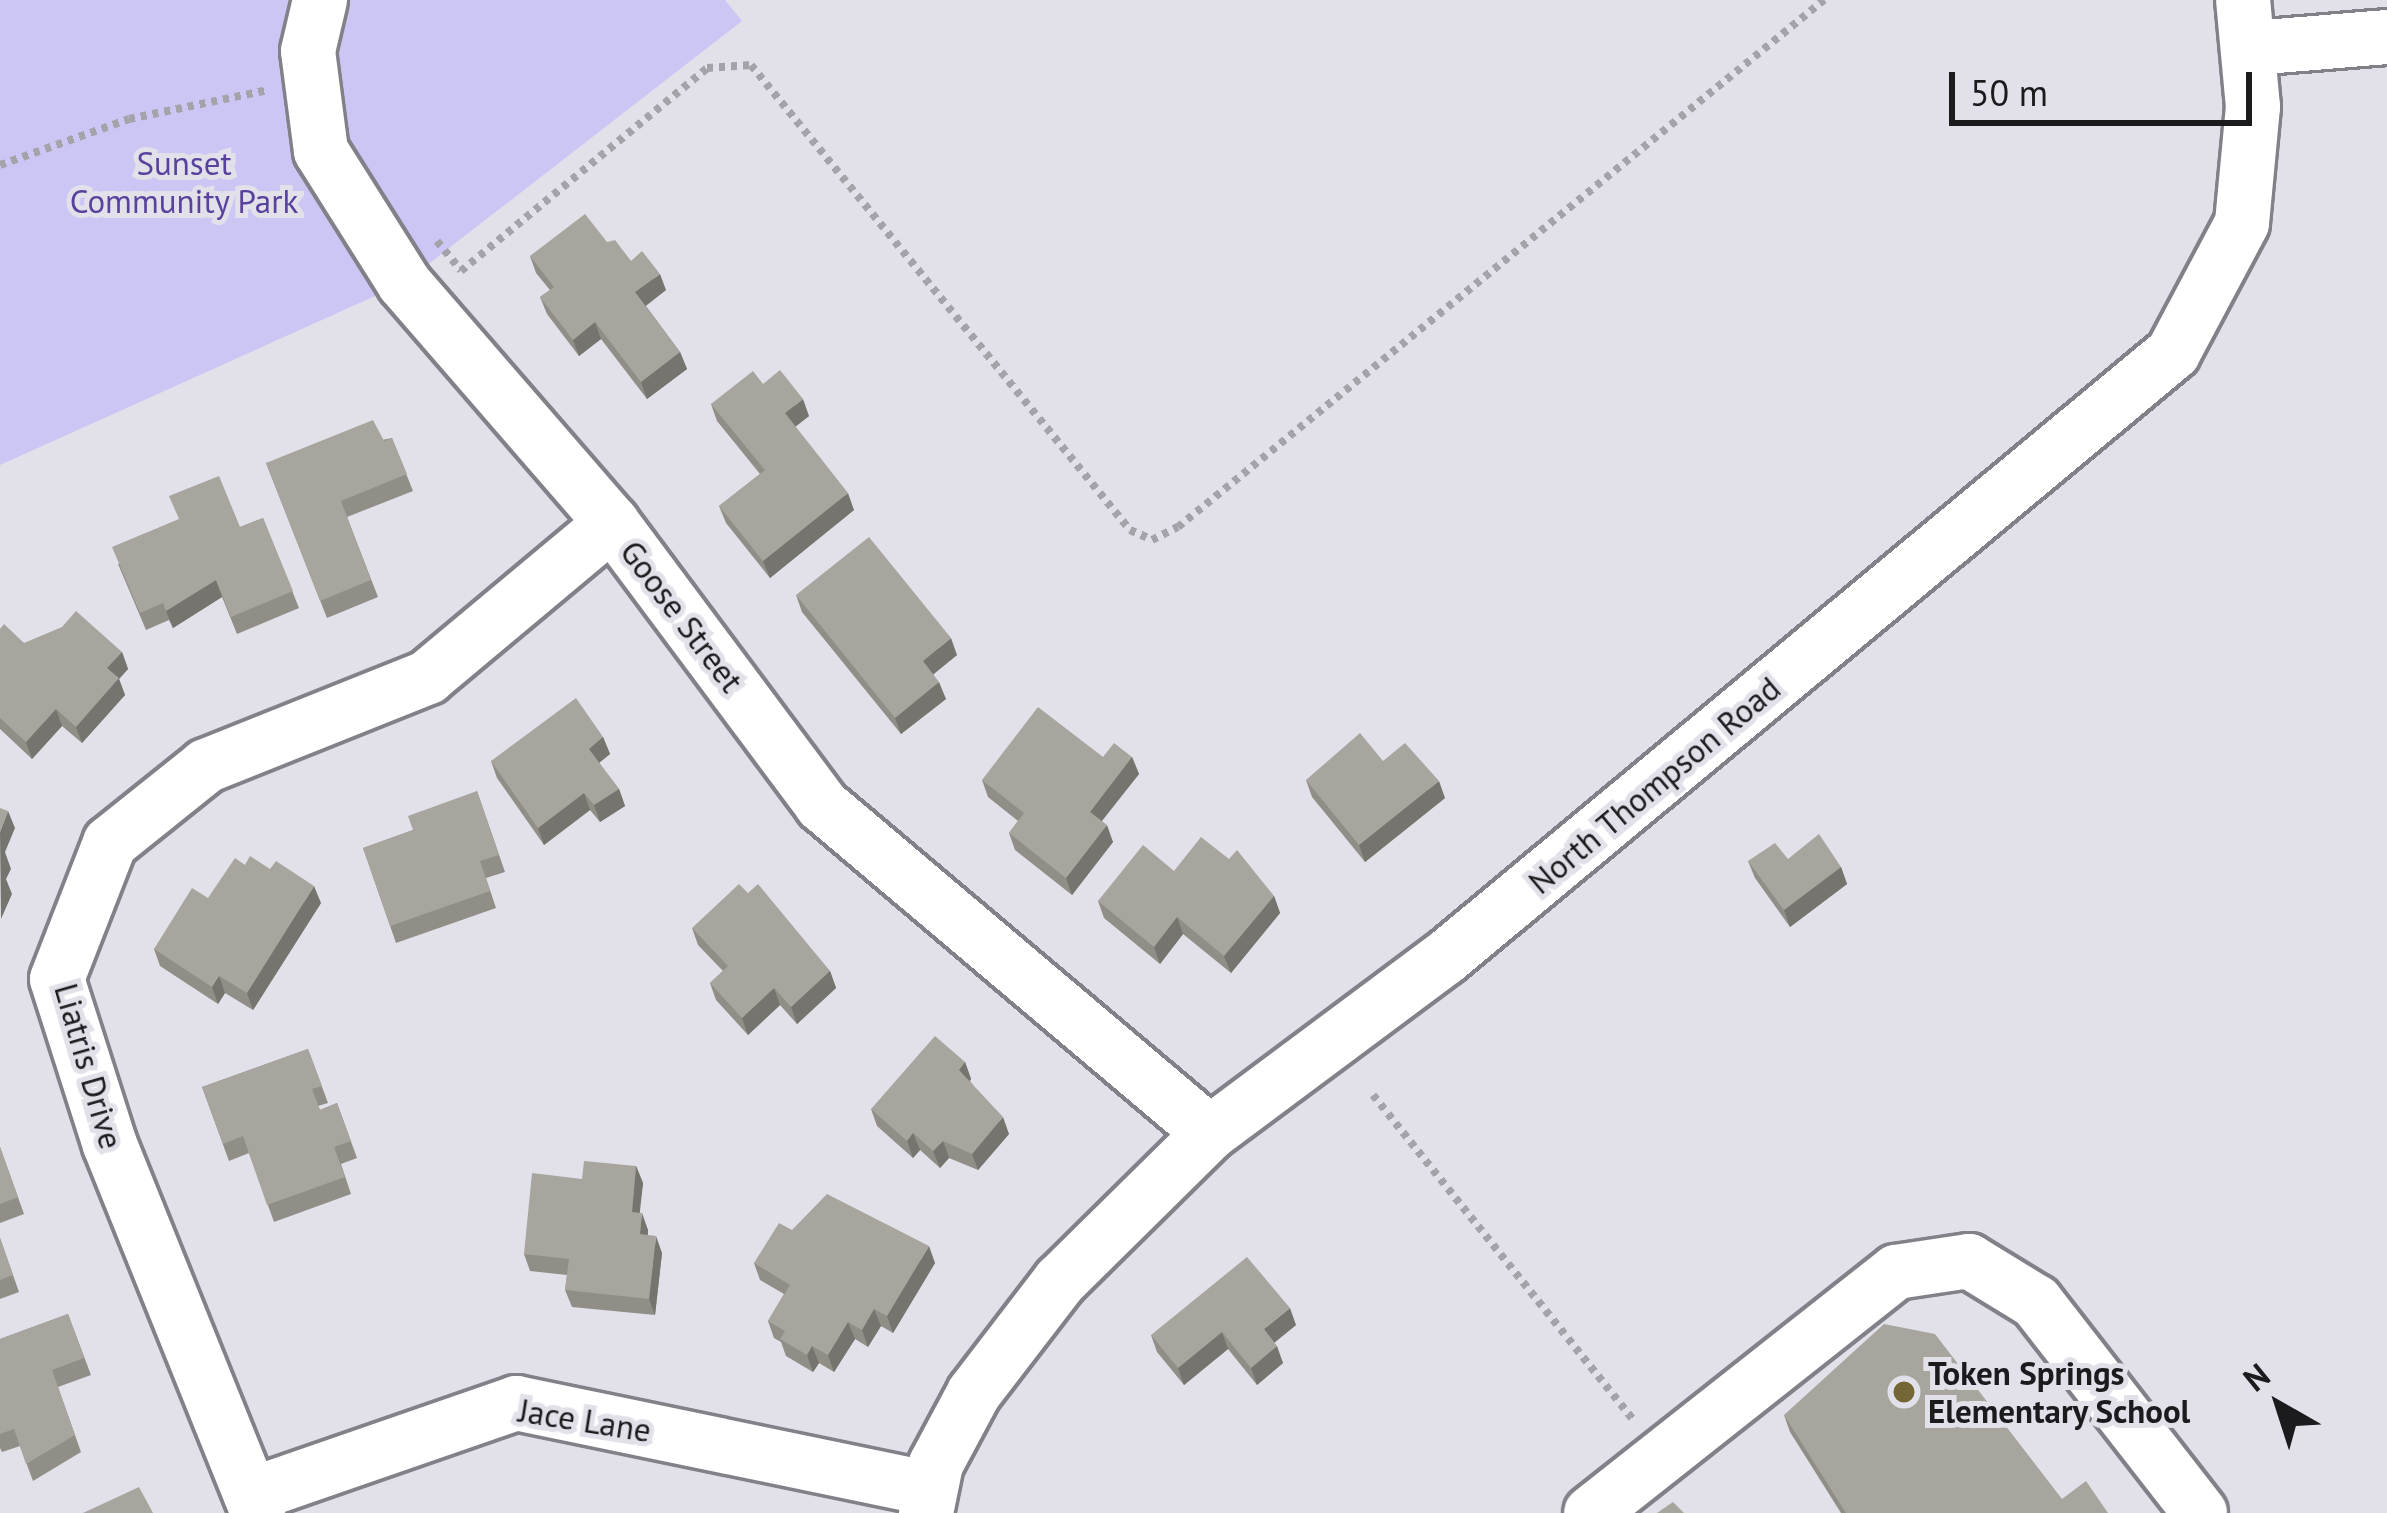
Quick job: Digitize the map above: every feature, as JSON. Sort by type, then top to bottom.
[{"type":"street","name":"Goose Street","points":[[320,0],[308,51],[321,151],[344,197],[404,283],[613,523],[822,805],[1210,1133]]},
{"type":"street","points":[[2248,24],[2387,37]]},
{"type":"street","name":"North Thompson Road","points":[[927,1500],[974,1393],[1060,1281],[1210,1133],[1445,958],[2173,353],[2242,223],[2248,24]]},
{"type":"street","name":"Liatris Drive","points":[[254,1504],[110,1145],[57,979],[110,843],[206,766],[428,677],[613,523]]},
{"type":"street","points":[[1591,1513],[1895,1272],[1969,1261],[2036,1302],[2200,1513]]},
{"type":"street","name":"Jace Lane","points":[[254,1504],[516,1403],[927,1500]]},
{"type":"path","points":[[424,224],[461,271],[707,68],[751,65],[1130,530],[1152,540],[1178,527],[1824,0]]},
{"type":"path","points":[[0,165],[129,119],[257,90],[310,91]]},
{"type":"path","points":[[1373,1095],[1663,1456]]},
{"type":"green space","name":"Sunset Community Park","points":[[0,0],[725,0],[742,21],[404,283],[0,465]]},
{"type":"building","points":[[585,214],[607,242],[615,240],[631,261],[642,251],[660,274],[635,292],[680,352],[641,382],[595,322],[573,340],[540,297],[554,287],[530,256]]},
{"type":"building","points":[[780,370],[803,399],[785,413],[848,493],[763,561],[719,506],[765,470],[711,404],[753,371],[763,384]]},
{"type":"building","points":[[373,420],[384,441],[392,438],[407,474],[341,501],[371,580],[320,601],[266,463]]},
{"type":"building","points":[[219,476],[240,527],[263,518],[293,591],[231,617],[216,580],[166,611],[163,603],[140,613],[112,547],[179,519],[169,496]]},
{"type":"building","points":[[869,537],[951,638],[923,661],[939,682],[895,718],[796,595]]},
{"type":"building","points":[[76,611],[122,652],[107,668],[119,678],[76,727],[56,709],[26,742],[0,718],[0,629],[4,624],[24,643],[62,627]]},
{"type":"building","points":[[576,698],[603,737],[589,749],[619,789],[594,805],[584,793],[538,828],[491,761]]},
{"type":"building","points":[[1038,707],[1103,757],[1114,743],[1132,757],[1090,812],[1107,825],[1066,878],[1009,833],[1024,813],[982,780]]},
{"type":"building","points":[[1360,733],[1383,761],[1405,743],[1439,781],[1359,845],[1306,780]]},
{"type":"building","points":[[477,791],[499,855],[480,861],[490,891],[390,926],[363,848],[413,830],[408,816]]},
{"type":"building","points":[[0,808],[8,811],[0,832]]},
{"type":"building","points":[[1819,834],[1841,867],[1784,910],[1748,861],[1775,843],[1788,859]]},
{"type":"building","points":[[1201,837],[1229,859],[1237,850],[1274,896],[1224,956],[1177,917],[1154,947],[1098,901],[1143,845],[1174,871]]},
{"type":"building","points":[[250,856],[270,869],[276,861],[314,886],[247,993],[219,976],[212,987],[154,949],[192,888],[208,898],[235,858],[245,865]]},
{"type":"building","points":[[739,884],[748,893],[758,884],[830,971],[791,1007],[774,988],[742,1018],[710,983],[728,966],[692,928]]},
{"type":"building","points":[[935,1036],[965,1062],[959,1070],[1003,1117],[972,1154],[943,1141],[933,1151],[913,1133],[907,1141],[871,1109]]},
{"type":"building","points":[[308,1049],[322,1086],[312,1089],[320,1110],[337,1103],[351,1141],[334,1147],[345,1177],[267,1205],[243,1136],[223,1144],[202,1087]]},
{"type":"building","points":[[0,1147],[18,1197],[0,1204]]},
{"type":"building","points":[[584,1161],[636,1166],[632,1212],[642,1213],[640,1234],[656,1236],[649,1299],[565,1290],[569,1259],[524,1254],[532,1173],[582,1179]]},
{"type":"building","points":[[827,1194],[929,1246],[887,1316],[874,1309],[862,1330],[848,1322],[828,1355],[812,1346],[807,1355],[780,1339],[785,1331],[768,1321],[790,1285],[754,1263],[779,1223],[792,1230]]},
{"type":"building","points":[[0,1238],[13,1275],[0,1280]]},
{"type":"building","points":[[1247,1257],[1290,1308],[1264,1329],[1277,1346],[1251,1368],[1222,1332],[1178,1368],[1151,1335]]},
{"type":"building","points":[[68,1314],[84,1358],[52,1370],[75,1435],[26,1464],[14,1429],[0,1434],[0,1339]]},
{"type":"building","name":"Token Springs Elementary School","points":[[1884,1324],[1935,1334],[2062,1499],[2086,1481],[2108,1513],[1846,1513],[1784,1415]]},
{"type":"building","points":[[139,1487],[153,1513],[83,1513]]},
{"type":"building","points":[[1673,1502],[1684,1513],[1657,1513]]},
{"type":"place","name":"Token Springs Elementary School","points":[[1904,1392]]}]
